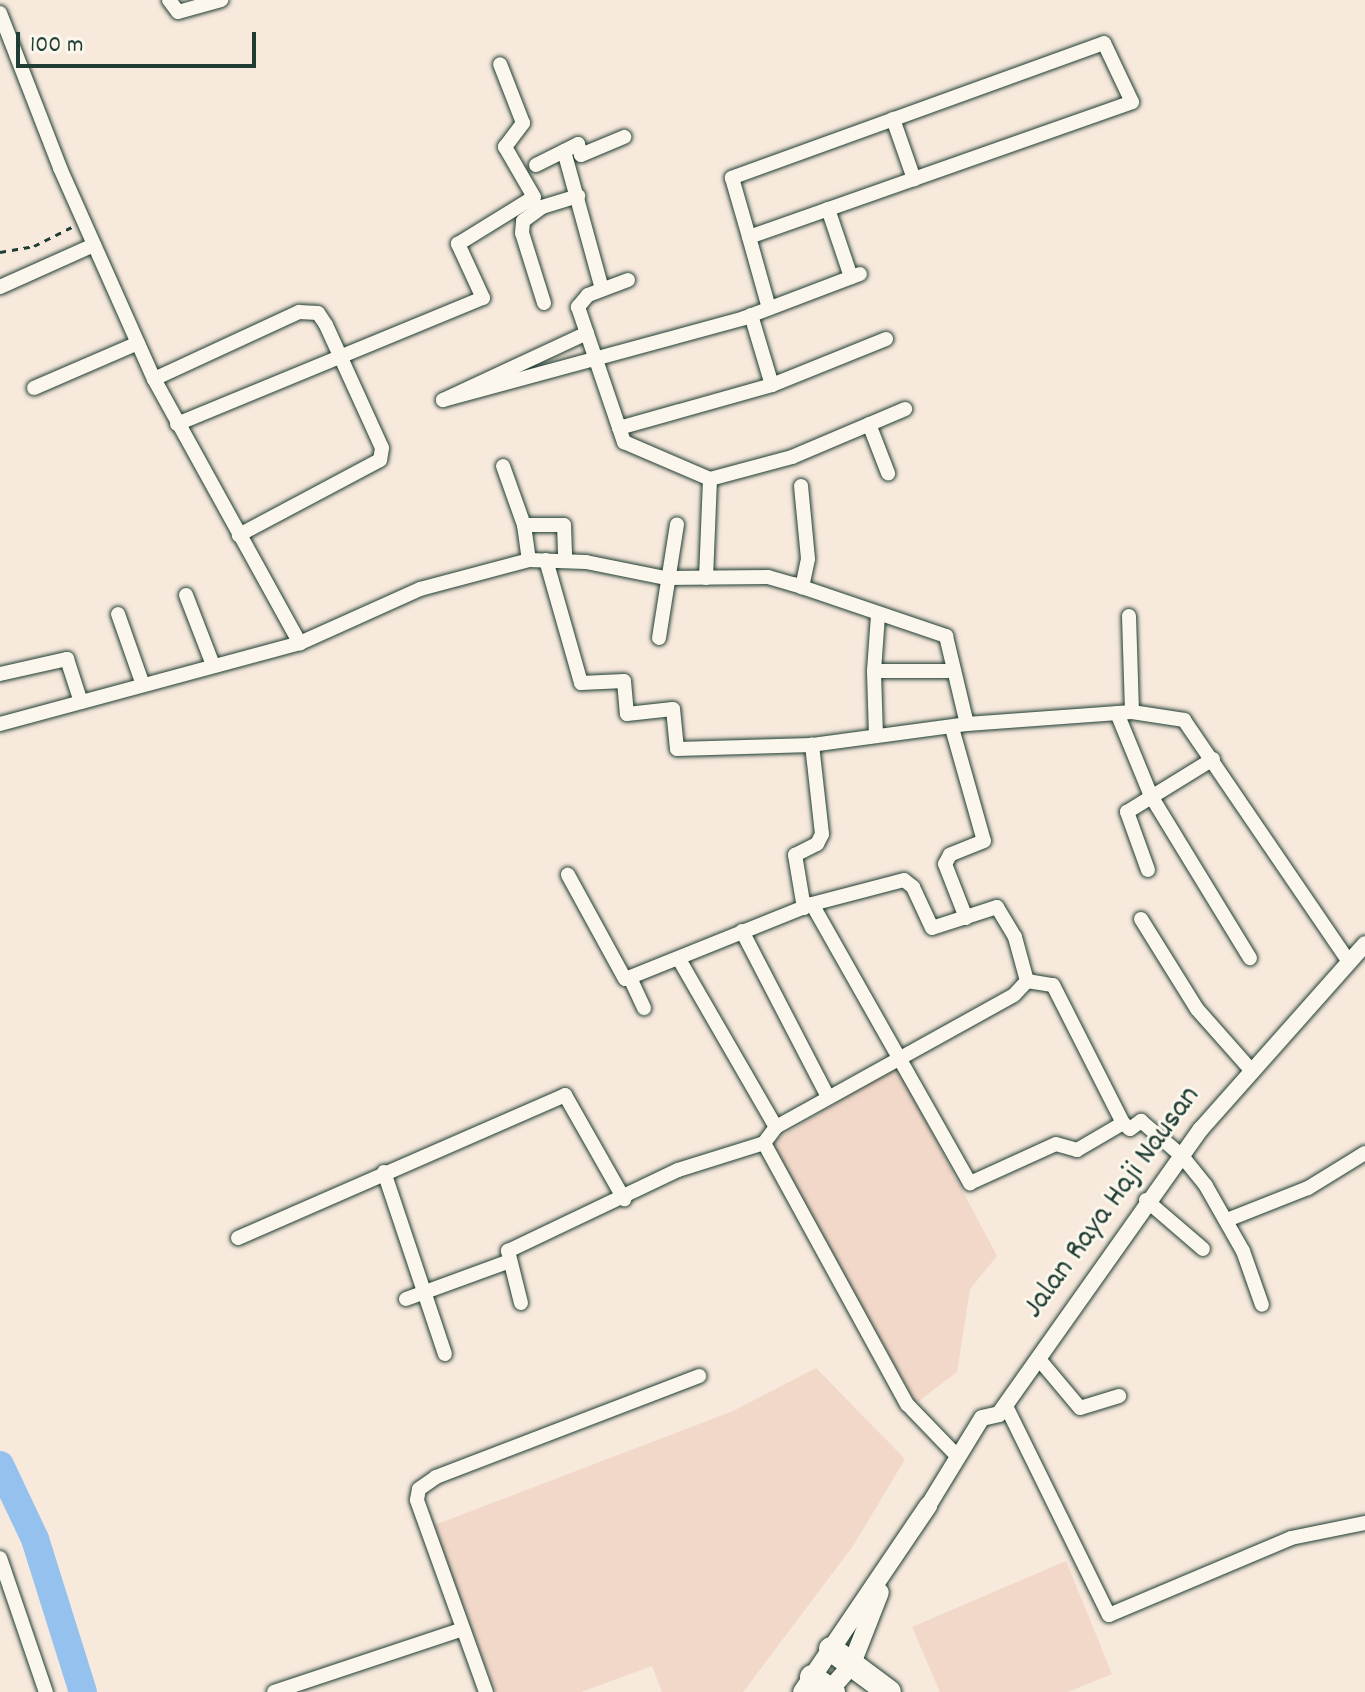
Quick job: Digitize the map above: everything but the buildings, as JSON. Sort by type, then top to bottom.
[{"type":"highway","points":[[831,1649],[889,1692]]},
{"type":"main road","name":"Jalan Raya Haji Nausan","points":[[821,1689],[831,1649],[928,1506]]},
{"type":"main road","name":"Jalan Raya Haji Nausan","points":[[821,1689],[851,1666],[876,1599],[928,1506]]},
{"type":"street","points":[[169,0],[178,12],[221,0]]},
{"type":"street","points":[[0,13],[82,220],[154,379],[300,643]]},
{"type":"street","points":[[749,237],[1132,102],[1104,43],[732,178],[769,308]]},
{"type":"street","points":[[177,424],[483,298],[458,244],[534,197],[505,147],[523,123],[500,64]]},
{"type":"street","points":[[893,119],[914,179]]},
{"type":"street","points":[[536,165],[624,137]]},
{"type":"street","points":[[571,156],[602,289]]},
{"type":"street","points":[[544,303],[522,233],[523,221],[542,207],[578,196]]},
{"type":"street","points":[[587,333],[443,400],[751,315],[855,276],[828,209]]},
{"type":"street","points":[[0,287],[94,245]]},
{"type":"street","points":[[628,280],[602,289],[580,302],[587,333],[624,442],[710,479],[792,457],[905,409]]},
{"type":"street","points":[[154,379],[306,310],[322,319],[382,448],[380,460],[239,535]]},
{"type":"street","points":[[751,315],[772,385]]},
{"type":"street","points":[[619,428],[772,385],[886,339]]},
{"type":"street","points":[[34,388],[138,343]]},
{"type":"street","points":[[869,424],[888,473]]},
{"type":"street","points":[[503,466],[524,525],[529,560]]},
{"type":"street","points":[[706,578],[710,479]]},
{"type":"street","points":[[801,486],[808,559],[802,587]]},
{"type":"street","points":[[659,638],[665,578],[677,524]]},
{"type":"street","points":[[524,525],[564,525],[565,561]]},
{"type":"street","points":[[0,724],[300,643],[420,589],[529,560],[565,561],[665,578],[768,577],[946,636],[954,671],[960,726],[984,841],[950,855],[945,864],[966,918]]},
{"type":"street","points":[[546,560],[581,683],[624,681],[627,714],[673,709],[677,749],[812,745],[960,726],[1125,712],[1184,720],[1349,962]]},
{"type":"street","points":[[186,595],[213,665]]},
{"type":"street","points":[[118,614],[143,685]]},
{"type":"street","points":[[876,736],[874,671],[878,615]]},
{"type":"street","points":[[1129,616],[1125,712],[1151,796],[1250,958]]},
{"type":"street","points":[[0,674],[67,659],[81,702]]},
{"type":"street","points":[[874,671],[954,671]]},
{"type":"street","points":[[812,745],[822,834],[817,844],[795,855],[808,906],[900,1058],[970,1183],[1056,1144],[1077,1150],[1123,1123]]},
{"type":"street","points":[[1148,870],[1126,814],[1213,759]]},
{"type":"street","points":[[568,875],[621,976],[631,980],[808,906],[904,880],[913,887],[932,928],[997,907],[1015,937],[1027,981]]},
{"type":"street","points":[[1141,919],[1197,1009],[1251,1070]]},
{"type":"street","points":[[742,931],[828,1097]]},
{"type":"street","name":"Jalan Raya Haji Nausan","points":[[928,1506],[956,1452],[982,1418],[999,1414],[1006,1406],[1146,1200],[1251,1070],[1365,944]]},
{"type":"street","points":[[680,961],[776,1127]]},
{"type":"street","points":[[631,980],[644,1008]]},
{"type":"street","points":[[521,1303],[508,1251],[624,1199],[678,1170],[764,1143],[776,1127],[1014,995],[1027,981],[1049,982],[1057,990],[1123,1123],[1130,1129],[1141,1121],[1182,1156],[1227,1220],[1262,1305]]},
{"type":"street","points":[[238,1238],[565,1095],[624,1199]]},
{"type":"street","points":[[764,1143],[907,1404],[956,1452]]},
{"type":"street","points":[[1227,1220],[1308,1188],[1365,1153]]},
{"type":"street","points":[[384,1172],[445,1354]]},
{"type":"street","points":[[1146,1200],[1203,1249]]},
{"type":"street","points":[[406,1299],[510,1261]]},
{"type":"street","points":[[1038,1358],[1080,1408],[1119,1396]]},
{"type":"street","points":[[486,1692],[417,1500],[423,1484],[699,1376]]},
{"type":"street","points":[[1006,1406],[1109,1615],[1291,1538],[1365,1523]]},
{"type":"street","points":[[0,1558],[46,1692]]},
{"type":"street","points":[[274,1692],[463,1629]]},
{"type":"path","points":[[0,252],[34,246],[82,220]]},
{"type":"shaded area","points":[[897,1067],[997,1256],[970,1289],[957,1372],[916,1403],[770,1143]]},
{"type":"shaded area","points":[[816,1368],[905,1459],[853,1546],[743,1692],[662,1692],[652,1666],[581,1692],[496,1692],[432,1526],[733,1411]]},
{"type":"shaded area","points":[[1066,1561],[1112,1674],[1068,1692],[940,1692],[912,1627]]},
{"type":"waterway","points":[[0,1465],[35,1539],[83,1692]]}]
